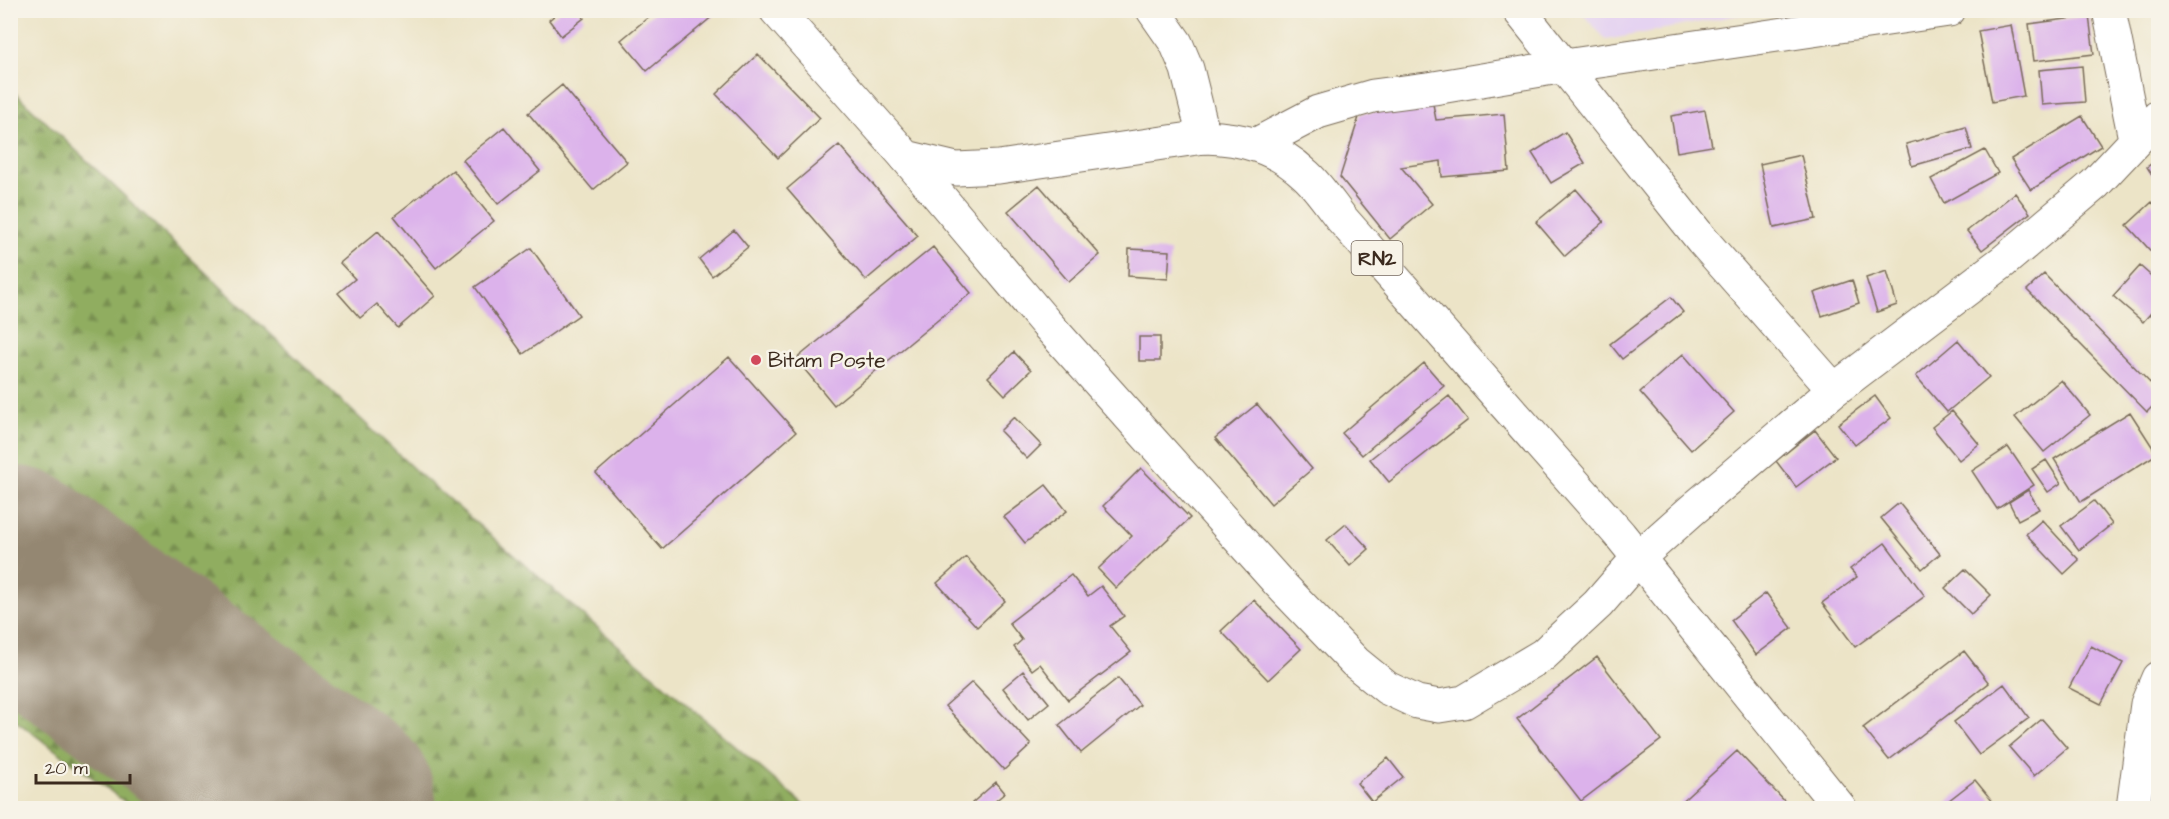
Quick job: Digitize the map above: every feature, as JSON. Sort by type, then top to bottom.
[{"type":"main road","points":[[776,10],[906,157],[1044,321],[1278,582],[1355,662],[1387,688],[1417,702],[1439,706],[1464,702],[1543,655],[1598,604],[1638,558],[1834,390],[2004,261],[2095,184],[2158,117]]},
{"type":"main road","points":[[1153,10],[1176,43],[1187,69],[1204,137]]},
{"type":"main road","points":[[1519,10],[1702,240],[1834,390]]},
{"type":"main road","points":[[1257,144],[1318,112],[1373,96],[1949,10]]},
{"type":"main road","points":[[2109,10],[2135,139]]},
{"type":"main road","name":"RN2","points":[[906,157],[956,169],[999,167],[1204,137],[1230,138],[1257,144],[1272,151],[1306,175],[1638,558],[1839,808]]},
{"type":"main road","points":[[2133,808],[2147,704],[2158,678]]},
{"type":"shaded area","points":[[1580,11],[1760,11],[1606,40]]},
{"type":"green space","points":[[11,89],[416,471],[807,808],[133,808],[11,717]]},
{"type":"building","points":[[561,10],[578,10],[584,18],[561,36],[549,20]]},
{"type":"building","points":[[657,10],[720,10],[647,71],[621,40]]},
{"type":"building","points":[[2089,16],[2094,54],[2034,61],[2029,24]]},
{"type":"building","points":[[2011,25],[2024,96],[1992,102],[1978,31]]},
{"type":"building","points":[[758,54],[820,118],[778,158],[716,94]]},
{"type":"building","points":[[2082,66],[2085,102],[2042,105],[2039,70]]},
{"type":"building","points":[[562,85],[627,162],[593,190],[528,113]]},
{"type":"building","points":[[1433,104],[1436,120],[1504,114],[1509,171],[1442,177],[1441,161],[1401,167],[1432,204],[1390,239],[1340,177],[1360,114]]},
{"type":"building","points":[[1705,110],[1712,146],[1677,152],[1671,116]]},
{"type":"building","points":[[2082,116],[2101,146],[2031,190],[2011,159]]},
{"type":"building","points":[[504,127],[540,171],[498,204],[463,160]]},
{"type":"building","points":[[1966,127],[1972,149],[1912,166],[1906,144]]},
{"type":"building","points":[[1565,132],[1585,163],[1551,183],[1532,153]]},
{"type":"building","points":[[839,145],[918,236],[866,280],[787,189]]},
{"type":"building","points":[[1985,150],[1998,173],[1944,203],[1931,179]]},
{"type":"building","points":[[1801,155],[1816,219],[1774,228],[1760,164]]},
{"type":"building","points":[[2158,159],[2158,184],[2147,167]]},
{"type":"building","points":[[453,170],[494,221],[436,268],[394,216]]},
{"type":"building","points":[[1039,185],[1100,255],[1069,282],[1008,211]]},
{"type":"building","points":[[1576,189],[1604,222],[1565,256],[1536,222]]},
{"type":"building","points":[[2015,193],[2030,213],[1982,250],[1967,231]]},
{"type":"building","points":[[2152,202],[2158,209],[2158,259],[2127,225]]},
{"type":"building","points":[[734,230],[748,247],[712,276],[699,259]]},
{"type":"building","points":[[378,231],[435,296],[398,328],[377,304],[360,318],[338,293],[355,279],[340,263]]},
{"type":"building","points":[[933,247],[971,293],[834,405],[796,359]]},
{"type":"building","points":[[531,248],[579,315],[523,354],[475,287]]},
{"type":"building","points":[[1129,249],[1170,251],[1168,279],[1128,276]]},
{"type":"building","points":[[2140,266],[2158,282],[2158,305],[2143,322],[2113,296]]},
{"type":"building","points":[[1887,271],[1897,305],[1877,312],[1866,278]]},
{"type":"building","points":[[2044,274],[2158,391],[2158,401],[2147,412],[2027,290]]},
{"type":"building","points":[[1852,280],[1859,303],[1822,316],[1814,293]]},
{"type":"building","points":[[1671,297],[1683,312],[1622,359],[1610,344]]},
{"type":"building","points":[[1139,337],[1160,337],[1160,361],[1139,361]]},
{"type":"building","points":[[1958,340],[1989,377],[1947,412],[1916,376]]},
{"type":"building","points":[[1014,352],[1031,370],[1005,395],[988,377]]},
{"type":"building","points":[[1683,354],[1734,412],[1691,450],[1640,392]]},
{"type":"building","points":[[729,357],[796,432],[662,549],[596,473]]},
{"type":"building","points":[[1424,363],[1444,386],[1362,455],[1342,433]]},
{"type":"building","points":[[2061,380],[2090,415],[2044,452],[2015,417]]},
{"type":"building","points":[[1449,396],[1468,420],[1389,482],[1370,459]]},
{"type":"building","points":[[1875,396],[1891,418],[1855,445],[1838,424]]},
{"type":"building","points":[[1257,404],[1312,469],[1271,504],[1215,438]]},
{"type":"building","points":[[1952,411],[1979,444],[1959,460],[1932,427]]},
{"type":"building","points":[[2130,412],[2157,454],[2081,502],[2054,459]]},
{"type":"building","points":[[1014,417],[1041,445],[1027,459],[1000,431]]},
{"type":"building","points":[[1815,430],[1836,457],[1796,487],[1776,461]]},
{"type":"building","points":[[2008,447],[2034,485],[1997,509],[1972,471]]},
{"type":"building","points":[[2046,460],[2061,483],[2048,492],[2032,469]]},
{"type":"building","points":[[1141,468],[1190,518],[1116,588],[1098,569],[1132,536],[1103,506]]},
{"type":"building","points":[[1046,485],[1067,511],[1025,543],[1004,517]]},
{"type":"building","points":[[2028,490],[2039,509],[2018,520],[2009,502]]},
{"type":"building","points":[[2094,501],[2112,524],[2079,550],[2061,526]]},
{"type":"building","points":[[1899,503],[1940,554],[1922,569],[1881,518]]},
{"type":"building","points":[[2042,520],[2079,560],[2064,574],[2026,534]]},
{"type":"building","points":[[1346,524],[1369,549],[1350,566],[1327,540]]},
{"type":"building","points":[[1885,543],[1925,596],[1855,647],[1822,603],[1857,577],[1850,569]]},
{"type":"building","points":[[966,557],[1005,601],[977,627],[937,583]]},
{"type":"building","points":[[1965,569],[1991,595],[1971,614],[1945,588]]},
{"type":"building","points":[[1071,575],[1088,596],[1101,586],[1124,616],[1110,626],[1131,652],[1068,700],[1040,664],[1032,670],[1014,647],[1022,640],[1009,623]]},
{"type":"building","points":[[1766,593],[1792,628],[1756,655],[1731,620]]},
{"type":"building","points":[[1254,600],[1301,649],[1268,680],[1221,631]]},
{"type":"building","points":[[2091,646],[2123,663],[2101,704],[2069,688]]},
{"type":"building","points":[[1964,651],[1989,683],[1889,760],[1863,728]]},
{"type":"building","points":[[1597,657],[1661,740],[1581,801],[1517,719]]},
{"type":"building","points":[[1023,671],[1049,703],[1028,720],[1003,688]]},
{"type":"building","points":[[1118,678],[1140,705],[1081,753],[1059,725]]},
{"type":"building","points":[[972,682],[1031,745],[1004,770],[945,706]]},
{"type":"building","points":[[2004,684],[2029,718],[1979,755],[1954,722]]},
{"type":"building","points":[[2042,719],[2067,748],[2034,776],[2009,747]]},
{"type":"building","points":[[1737,751],[1791,808],[1675,808]]},
{"type":"building","points":[[1388,758],[1403,777],[1372,802],[1357,783]]},
{"type":"building","points":[[1975,780],[1998,808],[1939,808]]},
{"type":"building","points":[[996,782],[1005,793],[987,808],[977,808],[972,803]]},
{"type":"runway","points":[[10,572],[330,808]]},
{"type":"place","name":"Bitam Poste","points":[[756,360]]}]
